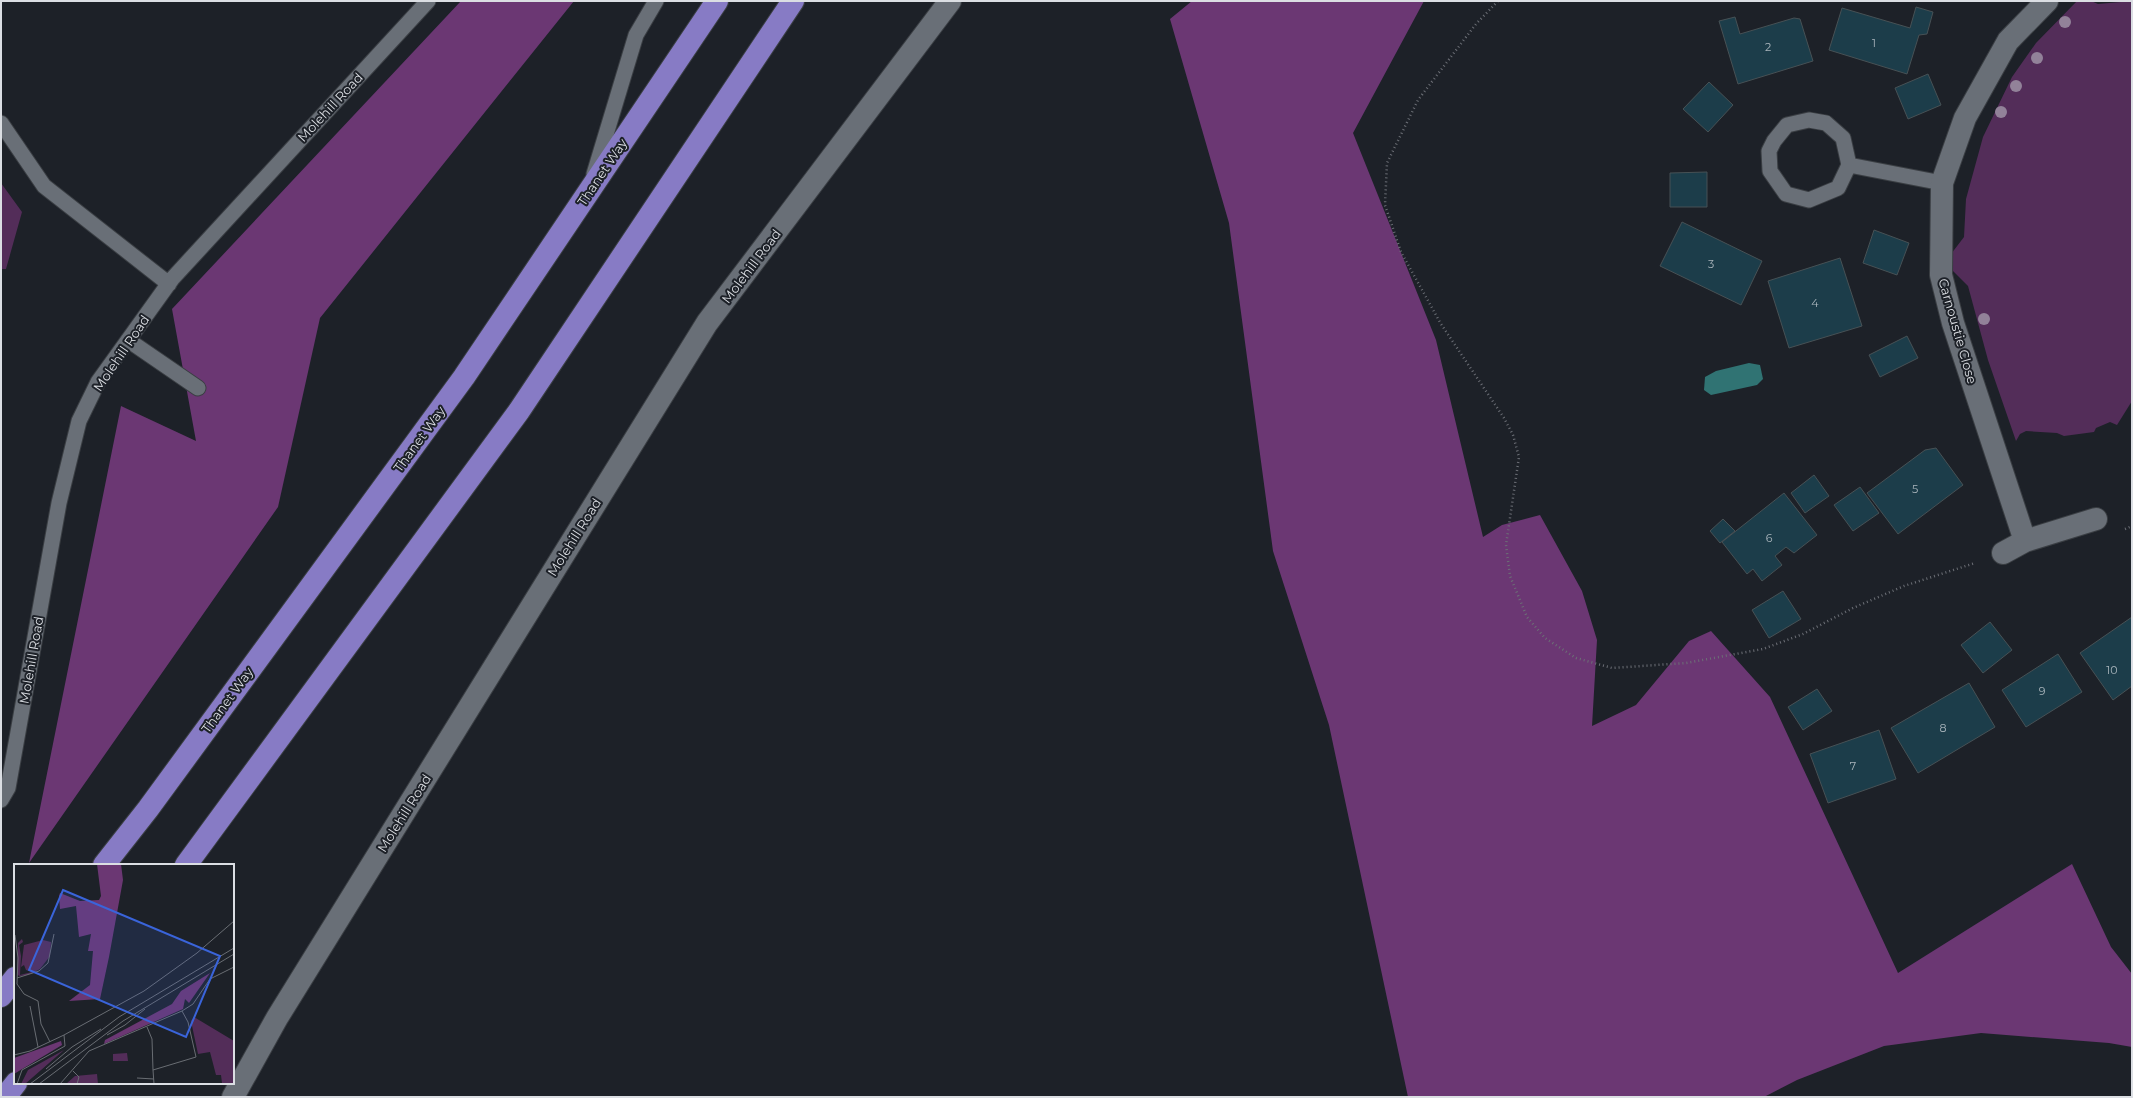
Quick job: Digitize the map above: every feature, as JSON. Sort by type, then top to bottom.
[{"type":"highway","name":"Thanet Way","points":[[105,864],[148,809],[464,377],[717,1]]},
{"type":"highway","points":[[187,864],[519,411],[793,1]]},
{"type":"highway","points":[[1,996],[14,979]]},
{"type":"highway","points":[[6,1097],[15,1084]]},
{"type":"street","name":"Molehill Road","points":[[234,1097],[277,1018],[707,323],[950,1]]},
{"type":"street","name":"Carnoustie Close","points":[[2025,541],[1952,323],[1941,275],[1942,183],[1964,118],[2008,41],[2047,1]]},
{"type":"street","points":[[2003,553],[2025,541],[2096,519]]},
{"type":"lane","name":"Molehill Road","points":[[1,800],[8,788],[59,503],[79,421],[98,382],[169,284],[428,1]]},
{"type":"lane","points":[[589,190],[636,35],[656,1]]},
{"type":"lane","points":[[1809,120],[1826,123],[1843,138],[1849,165],[1838,188],[1809,200],[1786,194],[1770,171],[1769,151],[1774,141],[1788,126],[1809,120]]},
{"type":"lane","points":[[1,123],[44,186],[169,284]]},
{"type":"lane","points":[[1849,165],[1942,183]]},
{"type":"lane","points":[[128,340],[198,388]]},
{"type":"path","points":[[1498,1],[1476,24],[1418,100],[1386,163],[1385,205],[1404,258],[1441,324],[1504,418],[1513,435],[1519,457],[1506,545],[1510,576],[1528,617],[1545,638],[1576,658],[1612,668],[1694,662],[1763,649],[1803,634],[1854,608],[1904,586],[2003,553]]},
{"type":"shaded area","points":[[461,1],[574,1],[320,318],[278,507],[29,863],[121,406],[196,441],[172,309]]},
{"type":"shaded area","points":[[1192,1],[1424,1],[1353,133],[1436,340],[1483,537],[1502,525],[1540,515],[1582,591],[1597,640],[1592,726],[1636,705],[1689,641],[1711,631],[1770,697],[1898,973],[2072,864],[2111,947],[2132,974],[2132,1047],[2109,1043],[1981,1033],[1884,1046],[1797,1080],[1764,1097],[1408,1097],[1329,725],[1273,551],[1229,223],[1170,19]]},
{"type":"shaded area","points":[[2077,1],[2091,1],[2098,4],[2132,1],[2132,401],[2117,425],[2110,422],[2096,428],[2094,432],[2064,436],[2057,433],[2026,431],[2020,434],[2016,441],[1988,360],[1968,286],[1952,270],[1951,254],[1964,237],[1966,199],[1983,137],[2012,77],[2036,43]]},
{"type":"shaded area","points":[[1,183],[22,212],[6,269],[1,269]]},
{"type":"shaded area","points":[[1749,363],[1760,365],[1763,379],[1757,385],[1711,395],[1704,390],[1705,377],[1716,371]]},
{"type":"building","points":[[1916,7],[1933,12],[1927,34],[1919,35],[1907,74],[1829,50],[1842,8],[1910,28]]},
{"type":"building","points":[[1735,17],[1740,34],[1794,18],[1800,19],[1813,61],[1738,84],[1719,21]]},
{"type":"building","points":[[1928,74],[1941,105],[1908,119],[1895,88]]},
{"type":"building","points":[[1709,82],[1733,105],[1708,132],[1683,109]]},
{"type":"building","points":[[1707,172],[1707,207],[1670,207],[1670,173]]},
{"type":"building","points":[[1682,222],[1762,261],[1741,305],[1660,266]]},
{"type":"building","points":[[1874,230],[1909,243],[1897,275],[1863,263]]},
{"type":"building","points":[[1840,258],[1862,326],[1789,348],[1768,281]]},
{"type":"building","points":[[1907,336],[1918,358],[1880,377],[1869,355]]},
{"type":"building","points":[[1936,448],[1963,485],[1898,534],[1867,493],[1925,450]]},
{"type":"building","points":[[1814,475],[1829,496],[1805,513],[1791,493]]},
{"type":"building","points":[[1860,487],[1879,513],[1853,531],[1834,505]]},
{"type":"building","points":[[1784,493],[1817,535],[1794,553],[1786,547],[1775,556],[1782,565],[1762,581],[1753,569],[1747,574],[1722,542]]},
{"type":"building","points":[[1723,519],[1735,531],[1720,543],[1710,531]]},
{"type":"building","points":[[1783,591],[1801,619],[1769,638],[1752,610]]},
{"type":"building","points":[[2132,617],[2132,686],[2113,700],[2080,653]]},
{"type":"building","points":[[1990,622],[2012,650],[1983,673],[1961,645]]},
{"type":"building","points":[[2058,654],[2082,692],[2026,727],[2002,690]]},
{"type":"building","points":[[1969,683],[1995,727],[1918,773],[1891,728]]},
{"type":"building","points":[[1817,689],[1832,711],[1803,730],[1788,707]]},
{"type":"building","points":[[1879,730],[1896,779],[1828,803],[1810,754]]}]
